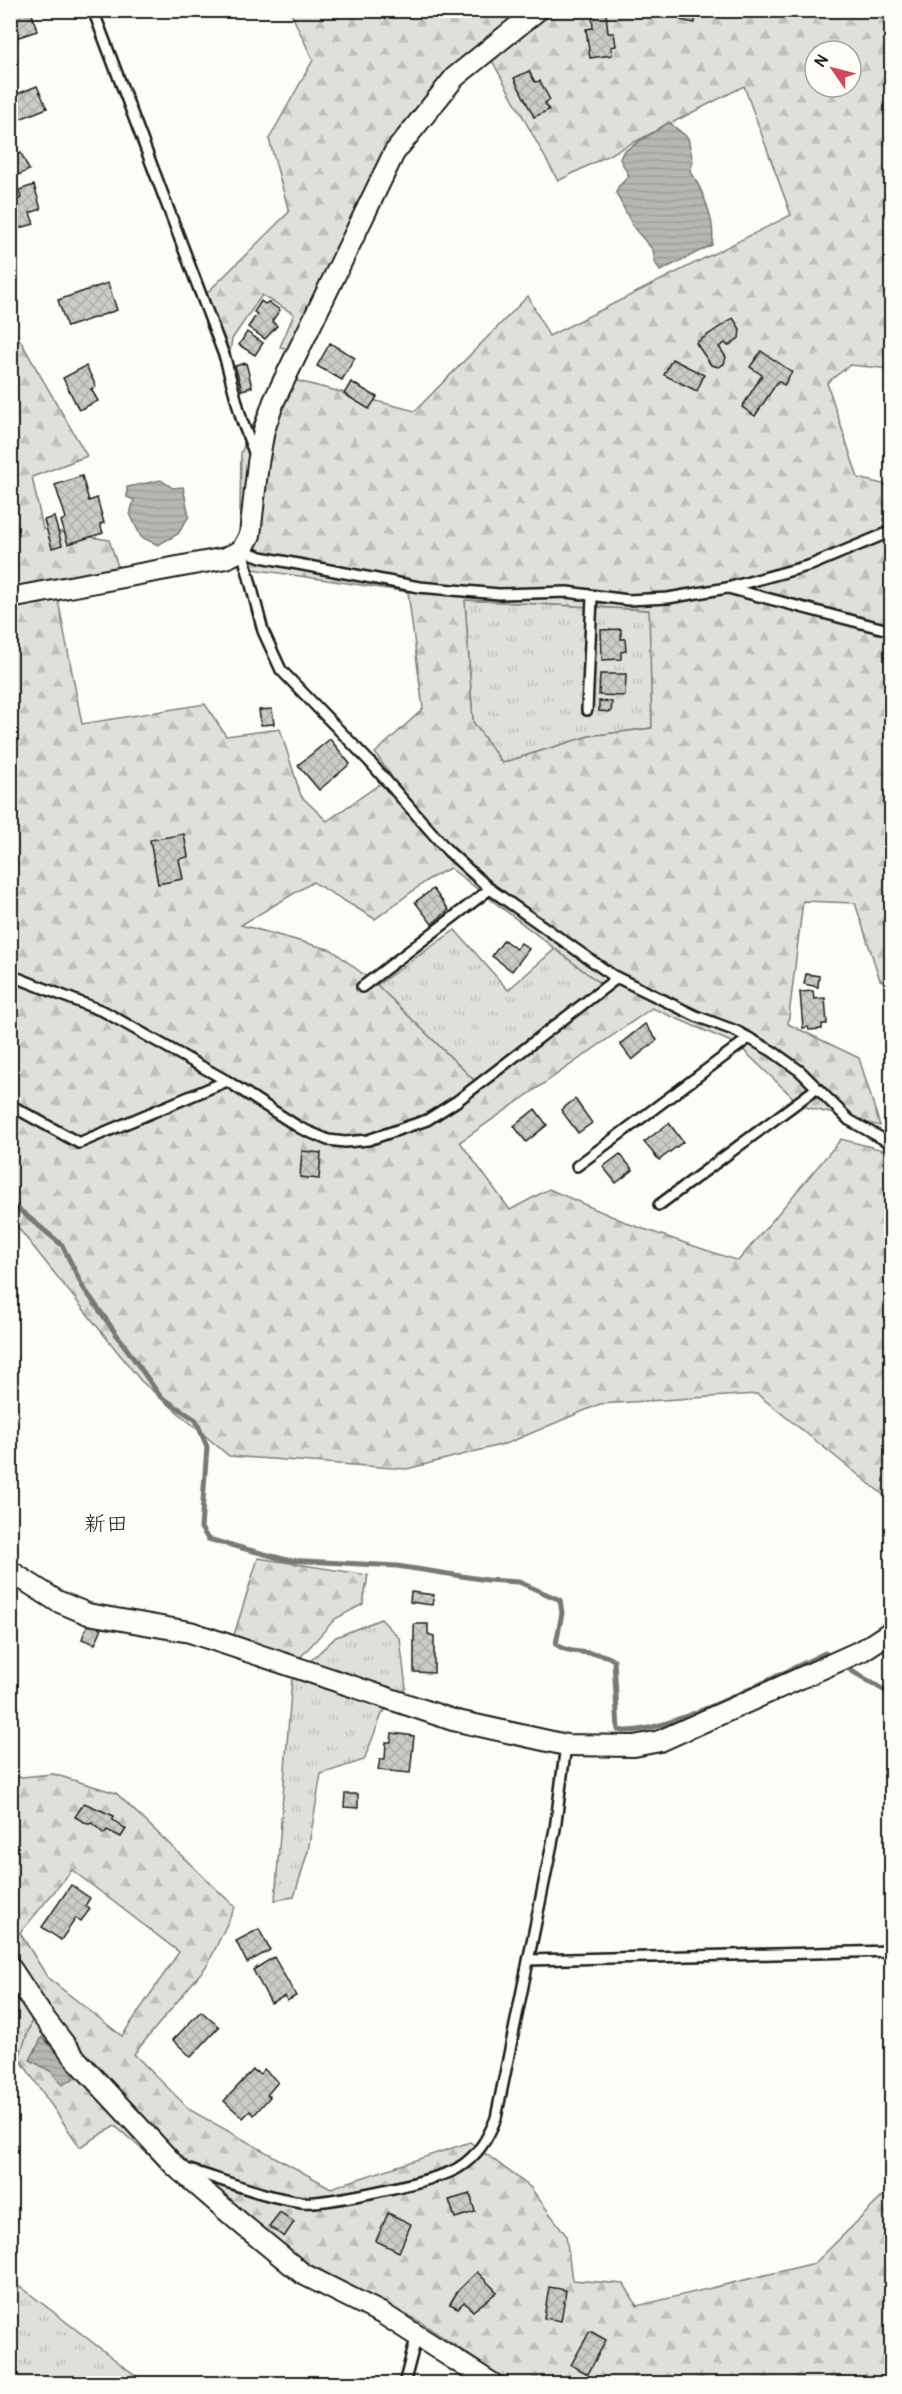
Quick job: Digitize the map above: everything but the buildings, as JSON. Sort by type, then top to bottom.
[{"type":"street","points":[[10,598],[216,560],[242,550],[250,535],[258,463],[264,430],[274,401],[394,153],[455,77],[538,10]]},
{"type":"street","points":[[10,1571],[57,1601],[88,1614],[190,1632],[453,1720],[566,1745],[634,1746],[660,1741],[863,1650],[891,1631]]},
{"type":"street","points":[[10,1967],[41,2014],[76,2059],[175,2166],[303,2274],[384,2314],[493,2384]]},
{"type":"lane","points":[[93,10],[225,358],[242,421],[258,463]]},
{"type":"lane","points":[[242,550],[261,557],[419,587],[499,594],[567,592],[628,600],[668,598],[726,588],[811,565],[891,531]]},
{"type":"lane","points":[[242,550],[263,632],[281,670],[369,761],[448,851],[490,889],[617,978],[749,1038],[800,1071],[849,1120],[891,1144]]},
{"type":"lane","points":[[726,588],[891,631]]},
{"type":"lane","points":[[587,710],[592,597]]},
{"type":"lane","points":[[362,987],[490,889]]},
{"type":"lane","points":[[10,975],[105,1012],[227,1081],[300,1128],[328,1140],[345,1142],[368,1140],[427,1120],[457,1101],[617,978]]},
{"type":"lane","points":[[577,1166],[749,1038]]},
{"type":"lane","points":[[10,1104],[79,1143],[227,1081]]},
{"type":"lane","points":[[660,1205],[817,1088]]},
{"type":"lane","points":[[175,2166],[271,2196],[303,2202],[340,2200],[457,2170],[476,2155],[488,2138],[496,2118],[555,1829],[566,1745]]},
{"type":"lane","points":[[530,1960],[891,1951]]},
{"type":"lane","points":[[404,2384],[417,2335]]},
{"type":"green space","points":[[290,11],[891,11],[891,369],[850,365],[827,383],[858,478],[891,486],[891,985],[880,980],[855,903],[803,901],[788,1024],[859,1058],[880,1126],[802,1106],[738,1045],[652,1008],[460,1142],[510,1210],[549,1189],[632,1225],[738,1261],[841,1139],[891,1152],[891,1501],[757,1394],[600,1404],[508,1443],[407,1469],[229,1456],[141,1381],[11,1219],[10,323],[87,456],[32,477],[43,529],[109,540],[125,587],[58,600],[82,724],[205,704],[226,736],[280,729],[301,796],[327,821],[391,776],[375,753],[423,709],[408,592],[239,567],[241,453],[274,375],[415,411],[528,296],[549,336],[791,215],[744,86],[558,181],[490,57],[391,151],[292,350],[280,347],[294,314],[262,295],[232,339],[230,352],[206,294],[289,212],[269,139],[313,60]],"holes":[[[465,600],[649,610],[652,728],[589,736],[502,763],[473,722]],[[450,868],[610,991],[482,1088],[377,985],[332,950],[241,925],[313,882],[375,919],[429,879]]]},
{"type":"green space","points":[[465,600],[650,610],[652,728],[589,736],[502,763],[473,722]]},
{"type":"green space","points":[[455,930],[508,990],[555,949],[611,991],[482,1088],[377,985]]},
{"type":"green space","points":[[258,1558],[368,1575],[363,1604],[335,1619],[298,1660],[233,1638]]},
{"type":"green space","points":[[381,1619],[400,1639],[406,1688],[382,1714],[364,1760],[321,1774],[308,1851],[294,1897],[275,1900],[292,1678],[336,1637]]},
{"type":"green space","points":[[53,1774],[116,1793],[235,1907],[208,1964],[134,2054],[190,2110],[331,2188],[470,2142],[530,2187],[566,2235],[572,2280],[624,2284],[637,2306],[815,2263],[891,2188],[891,2383],[511,2383],[420,2322],[311,2265],[167,2171],[115,2126],[80,2147],[19,2058],[32,2020],[11,1987],[11,1778]],"holes":[[[72,1870],[179,1952],[122,2036],[48,1978],[20,1933]]]},
{"type":"green space","points":[[10,1987],[32,2020],[19,2058],[11,2067]]},
{"type":"green space","points":[[11,2287],[21,2287],[145,2383],[11,2383]]},
{"type":"shaded area","points":[[669,122],[688,138],[693,162],[690,171],[707,206],[713,236],[712,245],[660,271],[655,262],[653,250],[634,228],[616,193],[618,187],[629,176],[620,159],[623,152]]},
{"type":"shaded area","points":[[161,480],[173,488],[183,487],[189,516],[178,534],[158,545],[141,537],[130,514],[134,500],[127,497],[127,487]]},
{"type":"shaded area","points":[[42,2037],[73,2070],[73,2079],[62,2085],[52,2072],[30,2060]]},
{"type":"waterway","points":[[10,1202],[62,1245],[83,1287],[160,1396],[196,1420],[207,1447],[201,1528],[208,1539],[287,1560],[397,1566],[487,1580],[519,1582],[560,1600],[562,1613],[556,1644],[569,1650],[600,1654],[614,1660],[618,1730],[636,1730],[661,1725],[720,1702],[825,1653],[832,1658]]},
{"type":"waterway","points":[[842,1665],[892,1695]]},
{"type":"district","name":"新田","points":[[106,1523]]}]
